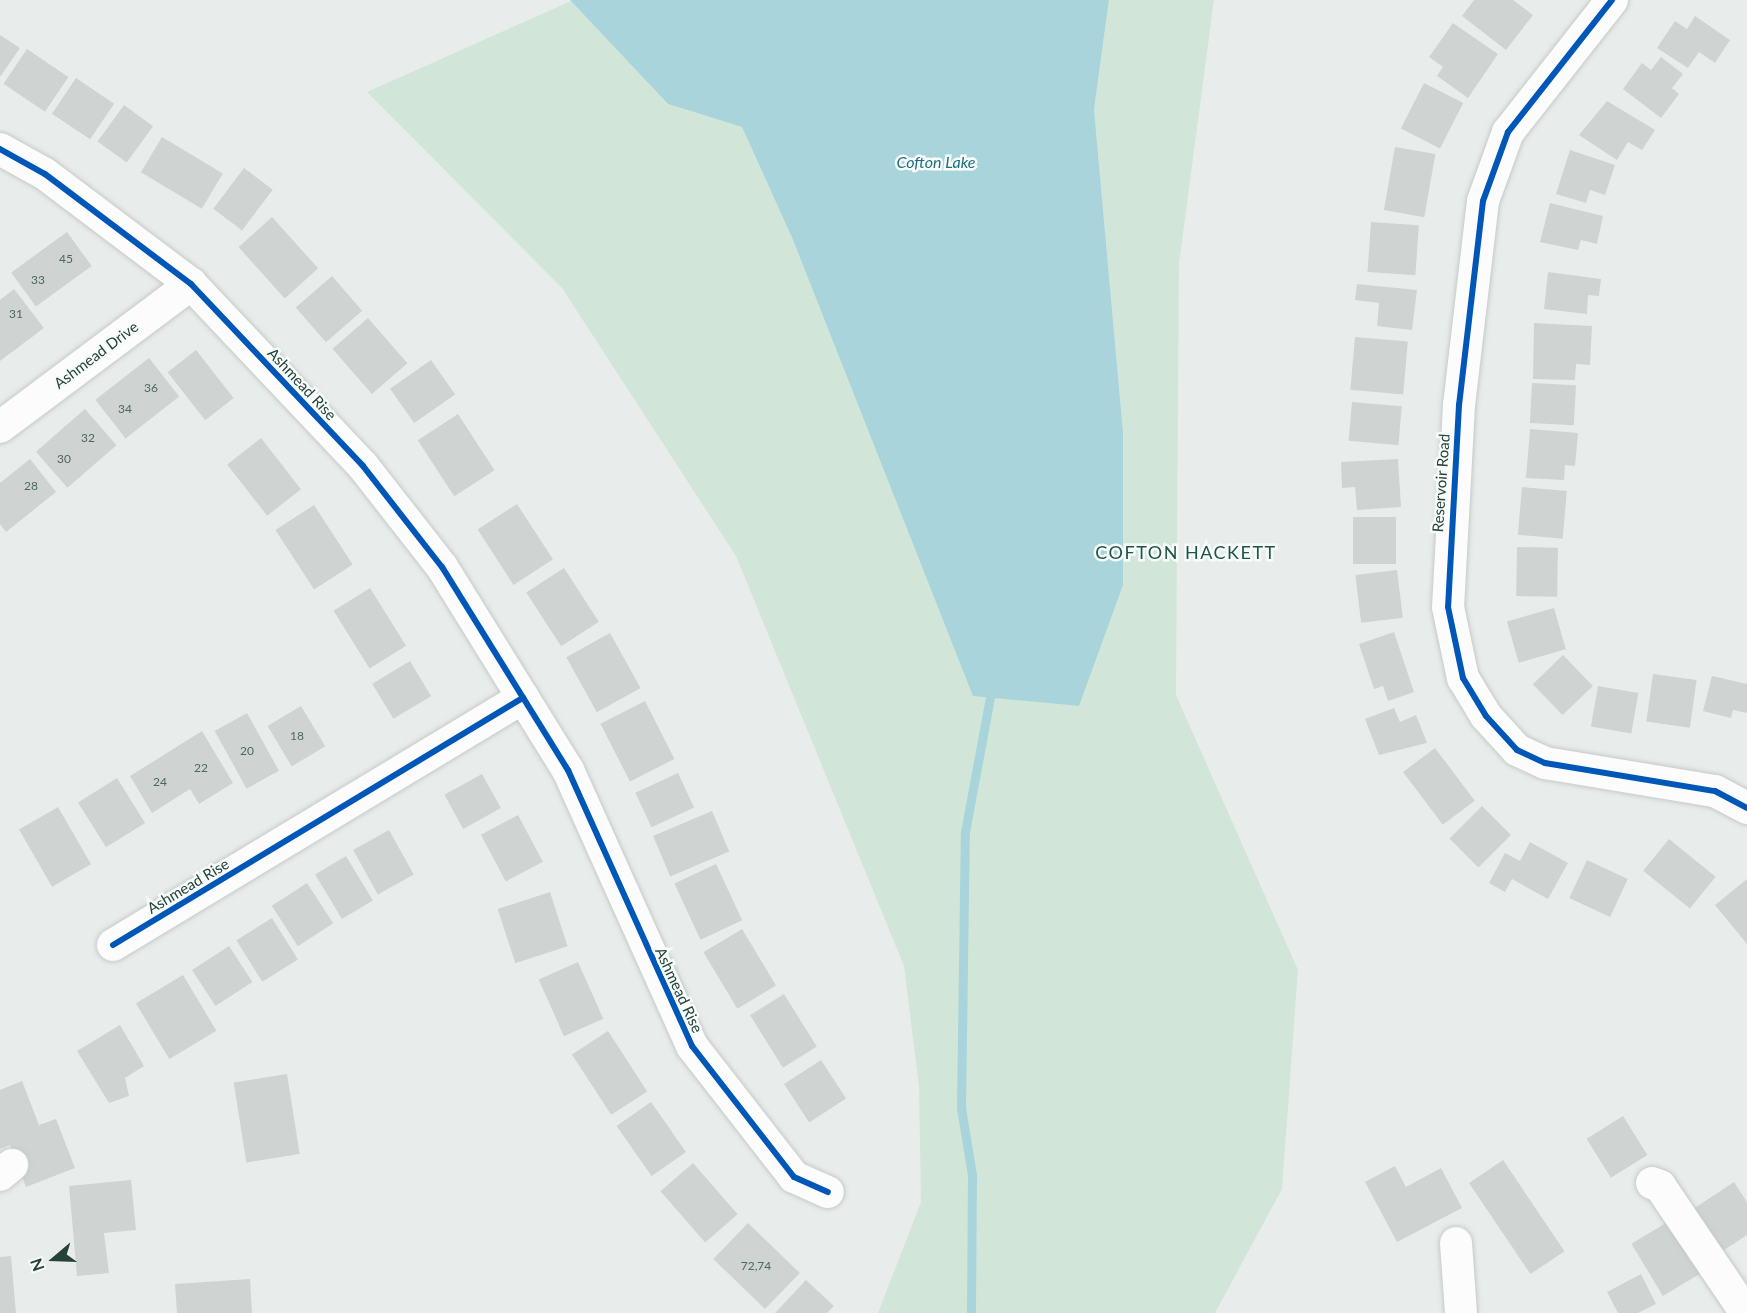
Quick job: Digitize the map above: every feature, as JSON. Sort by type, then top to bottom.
[{"type":"street","name":"Reservoir Road","points":[[1612,0],[1508,132],[1483,201],[1459,405],[1448,607],[1463,678],[1486,716],[1517,750],[1545,763],[1715,791],[1747,808]]},
{"type":"street","name":"Ashmead Rise","points":[[0,149],[45,174],[191,284],[363,466],[442,567],[568,770],[692,1046],[794,1177],[828,1192]]},
{"type":"street","name":"Ashmead Drive","points":[[0,427],[191,284]]},
{"type":"street","name":"Ashmead Rise","points":[[113,945],[523,698]]},
{"type":"street","points":[[1652,1184],[1660,1186],[1746,1313]]},
{"type":"street","points":[[1456,1243],[1461,1313]]},
{"type":"green space","points":[[1109,0],[1214,0],[1179,264],[1176,695],[1298,970],[1282,1189],[1215,1313],[878,1313],[921,1202],[919,1087],[904,966],[736,556],[562,288],[367,92],[571,1],[668,104],[742,127],[793,240],[973,695],[1079,706],[1123,432],[1094,109]]},
{"type":"water","name":"Cofton Lake","points":[[570,0],[1109,0],[1094,109],[1123,432],[1123,585],[1079,706],[973,696],[793,240],[742,127],[668,104]]},
{"type":"building","points":[[1474,0],[1513,0],[1533,15],[1506,50],[1462,16]]},
{"type":"building","points":[[1695,16],[1730,40],[1715,63],[1699,52],[1688,68],[1657,48],[1675,21],[1687,29]]},
{"type":"building","points":[[1453,23],[1498,54],[1468,98],[1437,76],[1443,67],[1429,57]]},
{"type":"building","points":[[0,35],[20,48],[0,77]]},
{"type":"building","points":[[27,49],[68,77],[45,112],[4,84]]},
{"type":"building","points":[[1661,57],[1683,74],[1672,88],[1679,94],[1661,118],[1623,89],[1642,63],[1651,70]]},
{"type":"building","points":[[76,78],[114,104],[90,139],[52,114]]},
{"type":"building","points":[[1424,83],[1463,103],[1440,148],[1401,128]]},
{"type":"building","points":[[1607,101],[1655,130],[1642,150],[1628,142],[1617,160],[1579,135]]},
{"type":"building","points":[[124,105],[153,126],[127,163],[98,141]]},
{"type":"building","points":[[162,137],[223,174],[202,209],[141,172]]},
{"type":"building","points":[[1395,147],[1435,154],[1424,217],[1384,210]]},
{"type":"building","points":[[1570,150],[1615,165],[1605,195],[1590,190],[1586,203],[1556,194]]},
{"type":"building","points":[[244,168],[273,190],[242,230],[213,209]]},
{"type":"building","points":[[1550,203],[1603,216],[1597,244],[1581,240],[1578,250],[1540,242]]},
{"type":"building","points":[[272,217],[318,268],[285,298],[239,247]]},
{"type":"building","points":[[1371,222],[1419,225],[1415,275],[1368,272]]},
{"type":"building","points":[[67,232],[92,266],[36,307],[11,273]]},
{"type":"building","points":[[1548,272],[1601,279],[1599,296],[1588,295],[1587,314],[1544,309]]},
{"type":"building","points":[[332,276],[362,311],[326,342],[296,307]]},
{"type":"building","points":[[1357,284],[1417,290],[1412,330],[1377,326],[1379,303],[1355,300]]},
{"type":"building","points":[[14,289],[44,328],[0,361],[0,300]]},
{"type":"building","points":[[368,318],[407,363],[372,394],[333,349]]},
{"type":"building","points":[[1534,323],[1592,326],[1590,365],[1576,364],[1575,380],[1533,379]]},
{"type":"building","points":[[1355,337],[1408,342],[1403,394],[1350,390]]},
{"type":"building","points":[[196,350],[234,398],[205,420],[168,372]]},
{"type":"building","points":[[149,358],[179,397],[126,438],[95,400]]},
{"type":"building","points":[[431,360],[455,394],[414,423],[390,389]]},
{"type":"building","points":[[1532,383],[1576,385],[1574,425],[1530,423]]},
{"type":"building","points":[[1352,402],[1402,406],[1398,445],[1349,441]]},
{"type":"building","points":[[85,409],[116,445],[67,488],[36,452]]},
{"type":"building","points":[[458,414],[494,470],[454,496],[418,440]]},
{"type":"building","points":[[1530,429],[1578,433],[1575,466],[1565,465],[1564,480],[1526,478]]},
{"type":"building","points":[[261,438],[301,489],[267,516],[227,464]]},
{"type":"building","points":[[30,459],[56,492],[6,532],[0,524],[0,483]]},
{"type":"building","points":[[1398,459],[1401,507],[1357,510],[1355,487],[1342,488],[1341,462]]},
{"type":"building","points":[[1522,487],[1567,491],[1563,539],[1518,535]]},
{"type":"building","points":[[517,504],[553,559],[514,585],[478,530]]},
{"type":"building","points":[[314,505],[353,565],[314,590],[275,530]]},
{"type":"building","points":[[1353,517],[1396,517],[1396,564],[1353,564]]},
{"type":"building","points":[[1517,547],[1558,548],[1557,597],[1516,596]]},
{"type":"building","points":[[564,568],[599,622],[561,646],[526,593]]},
{"type":"building","points":[[1397,570],[1403,618],[1361,623],[1355,575]]},
{"type":"building","points":[[370,588],[406,646],[370,668],[334,611]]},
{"type":"building","points":[[1554,608],[1566,649],[1519,663],[1507,622]]},
{"type":"building","points":[[1394,632],[1414,692],[1388,701],[1383,686],[1374,689],[1359,644]]},
{"type":"building","points":[[610,633],[641,688],[597,712],[566,657]]},
{"type":"building","points":[[1563,655],[1593,686],[1563,715],[1533,684]]},
{"type":"building","points":[[410,661],[431,696],[393,719],[372,684]]},
{"type":"building","points":[[1653,674],[1697,680],[1690,728],[1646,722]]},
{"type":"building","points":[[1712,676],[1747,684],[1747,713],[1733,710],[1731,718],[1703,711]]},
{"type":"building","points":[[1598,686],[1638,693],[1631,733],[1591,726]]},
{"type":"building","points":[[645,701],[675,759],[630,782],[600,724]]},
{"type":"building","points":[[301,706],[325,746],[292,766],[268,726]]},
{"type":"building","points":[[1394,708],[1400,722],[1416,715],[1427,743],[1379,755],[1365,719]]},
{"type":"building","points":[[247,713],[279,771],[247,789],[215,731]]},
{"type":"building","points":[[202,731],[233,783],[199,804],[190,789],[152,813],[130,776]]},
{"type":"building","points":[[1435,748],[1475,801],[1443,825],[1403,772]]},
{"type":"building","points":[[678,773],[694,807],[651,827],[635,793]]},
{"type":"building","points":[[482,774],[501,808],[463,829],[444,795]]},
{"type":"building","points":[[117,778],[145,823],[106,847],[78,802]]},
{"type":"building","points":[[1482,806],[1511,835],[1478,868],[1449,839]]},
{"type":"building","points":[[58,807],[91,864],[52,887],[19,830]]},
{"type":"building","points":[[712,811],[729,852],[670,877],[653,836]]},
{"type":"building","points":[[518,815],[543,862],[506,882],[481,835]]},
{"type":"building","points":[[389,830],[414,875],[378,894],[353,850]]},
{"type":"building","points":[[1669,839],[1716,877],[1690,909],[1643,871]]},
{"type":"building","points":[[1530,842],[1568,863],[1548,899],[1512,879],[1505,892],[1489,883],[1505,853],[1520,861]]},
{"type":"building","points":[[346,856],[373,901],[342,919],[315,875]]},
{"type":"building","points":[[1587,860],[1628,879],[1610,917],[1569,898]]},
{"type":"building","points":[[716,864],[742,920],[701,940],[674,883]]},
{"type":"building","points":[[1747,879],[1747,944],[1715,905]]},
{"type":"building","points":[[307,883],[333,923],[298,946],[272,906]]},
{"type":"building","points":[[550,892],[568,946],[515,963],[498,909]]},
{"type":"building","points":[[272,918],[298,960],[262,982],[236,940]]},
{"type":"building","points":[[742,929],[776,986],[737,1009],[703,952]]},
{"type":"building","points":[[229,946],[252,982],[216,1006],[192,970]]},
{"type":"building","points":[[578,962],[603,1019],[564,1036],[539,979]]},
{"type":"building","points":[[183,975],[216,1031],[169,1059],[136,1003]]},
{"type":"building","points":[[784,994],[817,1047],[783,1068],[750,1015]]},
{"type":"building","points":[[120,1025],[144,1066],[125,1078],[129,1096],[109,1103],[77,1051]]},
{"type":"building","points":[[608,1031],[647,1091],[611,1115],[572,1054]]},
{"type":"building","points":[[821,1060],[846,1099],[809,1123],[784,1084]]},
{"type":"building","points":[[287,1074],[300,1154],[246,1162],[234,1082]]},
{"type":"building","points":[[22,1081],[39,1125],[56,1119],[75,1168],[26,1187],[10,1145],[0,1149],[0,1090]]},
{"type":"building","points":[[651,1102],[686,1152],[652,1176],[617,1126]]},
{"type":"building","points":[[1623,1116],[1647,1155],[1611,1178],[1587,1139]]},
{"type":"building","points":[[1503,1160],[1565,1251],[1531,1274],[1469,1183]]},
{"type":"building","points":[[693,1163],[738,1214],[705,1243],[661,1191]]},
{"type":"building","points":[[1395,1166],[1406,1187],[1441,1168],[1462,1208],[1397,1242],[1365,1182]]},
{"type":"building","points":[[131,1180],[136,1230],[104,1233],[109,1273],[77,1276],[69,1186]]},
{"type":"building","points":[[1734,1182],[1747,1202],[1747,1235],[1721,1252],[1693,1209]]},
{"type":"building","points":[[1676,1217],[1707,1269],[1663,1296],[1631,1244]]},
{"type":"building","points":[[748,1223],[800,1273],[765,1309],[713,1259]]},
{"type":"building","points":[[11,1256],[16,1313],[0,1313],[0,1257]]},
{"type":"building","points":[[1641,1274],[1656,1304],[1638,1313],[1618,1313],[1607,1292]]},
{"type":"building","points":[[250,1279],[252,1313],[177,1313],[175,1284]]},
{"type":"building","points":[[806,1280],[834,1306],[827,1313],[775,1313]]},
{"type":"waterway","points":[[971,1313],[972,1175],[961,1108],[965,832],[990,697]]},
{"type":"cycle path","points":[[1612,0],[1508,132],[1483,201],[1459,405],[1448,607],[1463,678],[1486,716],[1517,750],[1545,763],[1715,791],[1747,808]]},
{"type":"cycle path","points":[[0,149],[45,174],[191,284],[363,466],[442,567],[568,770],[692,1046],[794,1177],[828,1192]]},
{"type":"cycle path","points":[[113,945],[523,698]]},
{"type":"district","name":"COFTON HACKETT","points":[[1186,552]]}]
